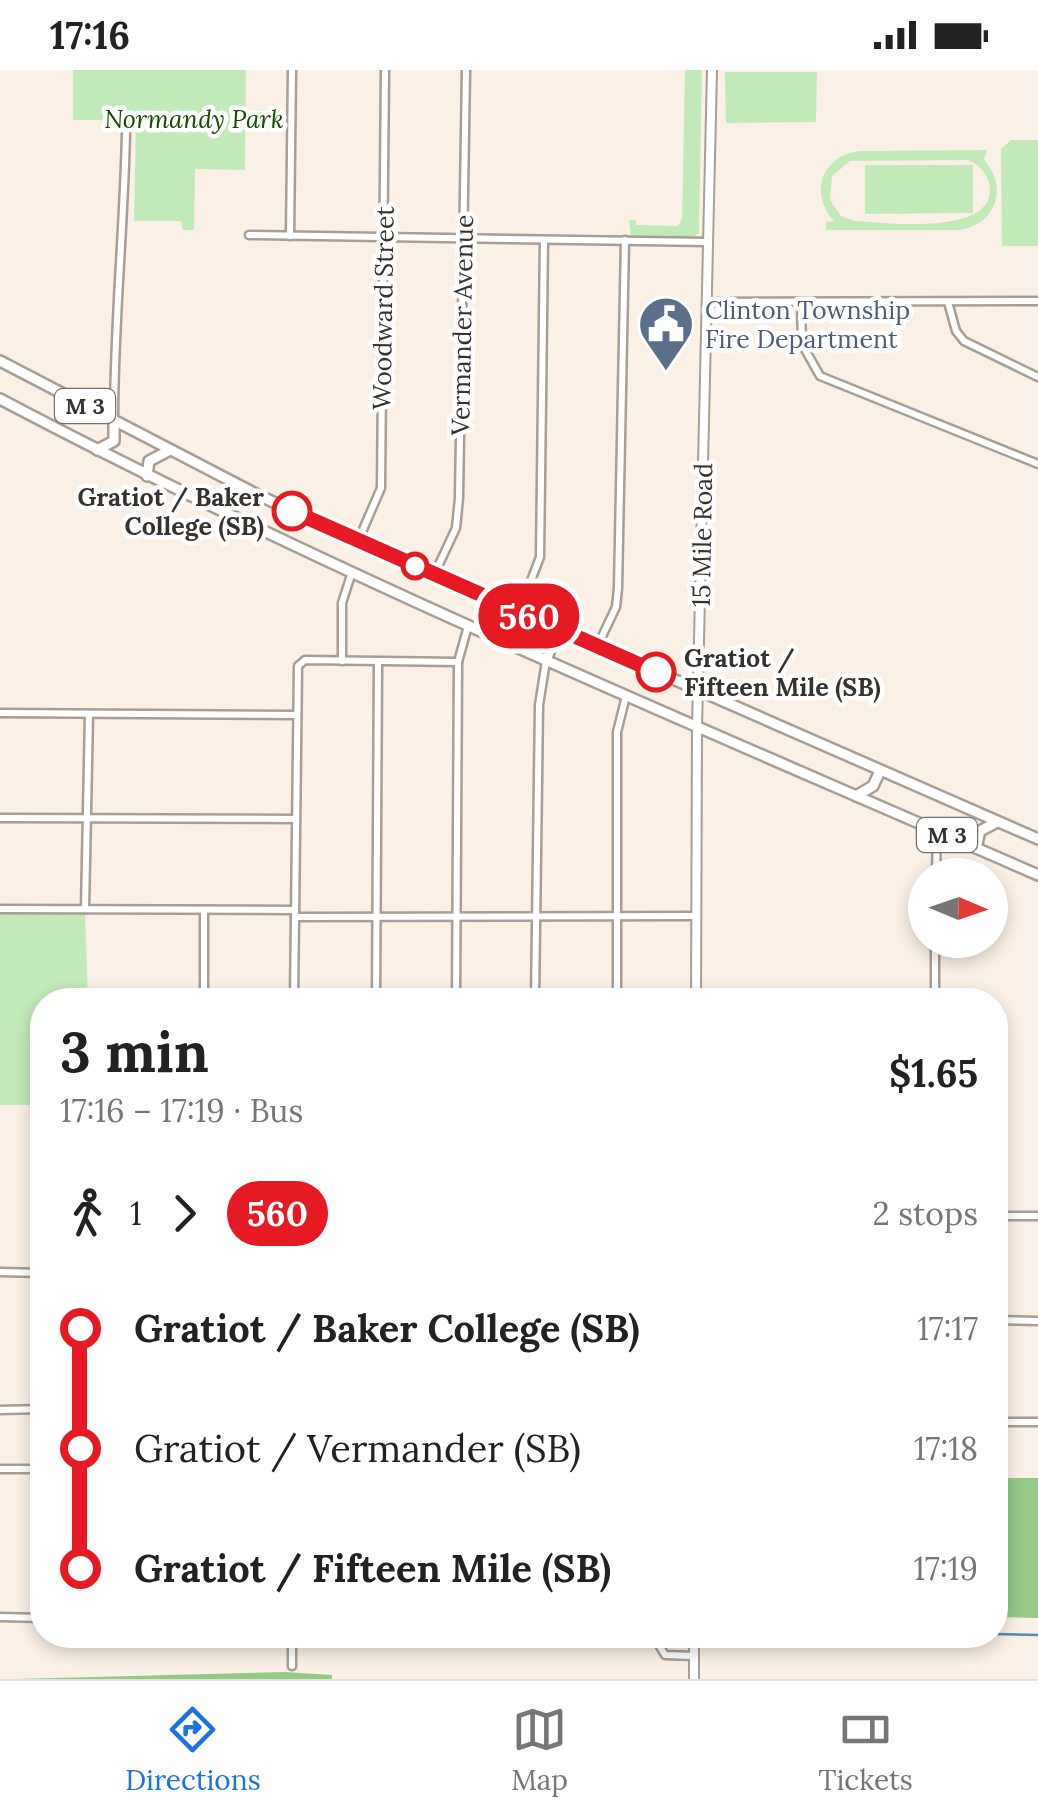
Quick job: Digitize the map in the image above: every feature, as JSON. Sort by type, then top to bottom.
[{"type":"main road","name":"15 Mile Road","points":[[696,988],[697,728],[712,70]]},
{"type":"main road","name":"M 3","points":[[0,360],[114,422],[358,541],[1038,839]]},
{"type":"main road","name":"M 3","points":[[0,398],[147,476],[351,575],[1038,875]]},
{"type":"main road","points":[[97,450],[114,441],[114,422]]},
{"type":"main road","points":[[147,476],[148,462],[170,450]]},
{"type":"main road","points":[[497,639],[512,631],[519,612]]},
{"type":"main road","points":[[546,661],[552,644],[570,634]]},
{"type":"main road","points":[[856,796],[873,786],[880,771]]},
{"type":"main road","points":[[976,848],[980,831],[997,822]]},
{"type":"main road","points":[[694,1648],[694,1679]]},
{"type":"street","points":[[290,236],[292,70]]},
{"type":"street","name":"Woodward Street","points":[[358,541],[381,488],[386,70]]},
{"type":"street","name":"Vermander Avenue","points":[[434,575],[456,526],[466,70]]},
{"type":"street","points":[[114,422],[115,315],[123,244],[126,132]]},
{"type":"street","points":[[248,235],[708,242]]},
{"type":"street","points":[[519,612],[538,568],[540,543],[544,240]]},
{"type":"street","points":[[597,647],[612,616],[618,588],[625,240]]},
{"type":"street","points":[[708,302],[1038,301]]},
{"type":"street","points":[[801,302],[802,344],[820,376],[1038,464]]},
{"type":"street","points":[[948,302],[956,331],[964,341],[1038,378]]},
{"type":"street","points":[[342,661],[342,603],[351,575]]},
{"type":"street","points":[[456,988],[458,662],[468,626]]},
{"type":"street","points":[[535,988],[540,686],[546,661]]},
{"type":"street","points":[[294,988],[296,715],[300,662],[458,662]]},
{"type":"street","points":[[376,988],[378,663]]},
{"type":"street","points":[[617,988],[618,732],[626,696]]},
{"type":"street","points":[[0,713],[296,715]]},
{"type":"street","points":[[85,909],[88,714]]},
{"type":"street","points":[[0,818],[295,818]]},
{"type":"street","points":[[936,858],[937,831]]},
{"type":"street","points":[[0,909],[204,910],[375,917],[696,916]]},
{"type":"street","points":[[204,910],[204,988]]},
{"type":"street","points":[[934,988],[935,958]]},
{"type":"street","points":[[1008,1216],[1038,1216]]},
{"type":"street","points":[[0,1272],[30,1273]]},
{"type":"street","points":[[1008,1320],[1038,1321]]},
{"type":"street","points":[[0,1410],[30,1409]]},
{"type":"street","points":[[1008,1422],[1038,1422]]},
{"type":"street","points":[[0,1469],[30,1469]]},
{"type":"street","points":[[0,1618],[30,1618]]},
{"type":"street","points":[[292,1648],[292,1666]]},
{"type":"street","points":[[661,1648],[665,1655],[694,1656]]},
{"type":"green space","name":"Normandy Park","points":[[73,70],[246,70],[245,170],[195,169],[194,230],[183,230],[181,221],[134,221],[136,120],[73,120]]},
{"type":"green space","points":[[685,70],[702,70],[699,233],[692,238],[631,237],[629,220],[636,220],[636,225],[678,226],[682,219]]},
{"type":"green space","points":[[725,72],[817,72],[816,122],[726,123]]},
{"type":"green space","points":[[1011,140],[1038,140],[1038,246],[1002,246],[1001,149]]},
{"type":"green space","points":[[987,150],[984,160],[996,182],[995,203],[982,221],[959,230],[826,230],[826,222],[834,221],[822,199],[823,177],[836,160],[860,151]],"holes":[[[968,160],[981,168],[990,186],[985,205],[973,215],[934,223],[855,221],[841,216],[830,200],[832,176],[850,161]]]},
{"type":"green space","points":[[865,165],[973,165],[973,213],[865,214]]},
{"type":"green space","points":[[0,912],[85,913],[88,988],[30,988],[30,1105],[0,1105]]},
{"type":"green space","points":[[1008,1478],[1038,1478],[1038,1618],[1008,1617]]},
{"type":"green space","points":[[285,1672],[332,1675],[332,1679],[16,1679]]},
{"type":"waterway","points":[[1008,1634],[1038,1635]]},
{"type":"bus line","name":"560","points":[[292,511],[656,672]]},
{"type":"place","name":"Clinton Township Fire Department","points":[[666,373]]},
{"type":"place","name":"Gratiot / Baker College (SB)","points":[[292,511]]},
{"type":"place","name":"Gratiot / Fifteen Mile (SB)","points":[[656,672]]}]
